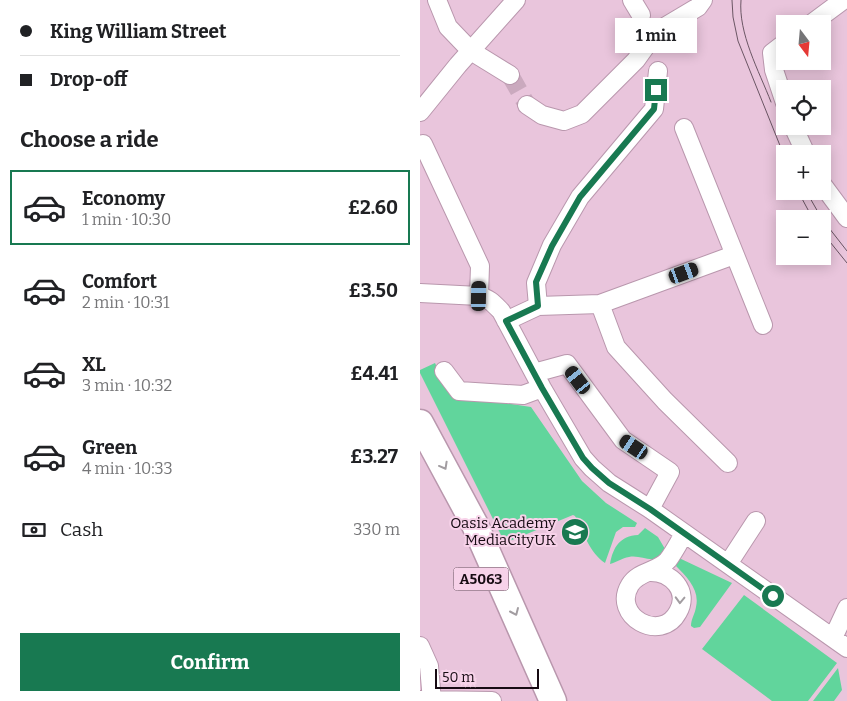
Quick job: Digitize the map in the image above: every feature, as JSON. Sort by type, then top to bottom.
[{"type":"highway","name":"A5063","points":[[420,423],[475,525],[553,701]]},
{"type":"highway","name":"A5063","points":[[420,461],[472,560],[534,701]]},
{"type":"street","points":[[431,0],[448,27],[471,51],[510,75]]},
{"type":"street","points":[[420,112],[516,0]]},
{"type":"street","points":[[527,105],[542,115],[564,121],[582,114],[636,60],[656,32],[698,7],[703,0]]},
{"type":"street","points":[[823,15],[842,1]]},
{"type":"street","points":[[776,50],[772,53],[777,80]]},
{"type":"street","points":[[538,306],[536,282],[552,246],[580,197],[654,109],[658,71]]},
{"type":"street","points":[[684,128],[763,325]]},
{"type":"street","points":[[422,144],[480,266],[473,296]]},
{"type":"street","points":[[831,196],[847,218]]},
{"type":"street","points":[[506,321],[538,306],[600,304],[734,255]]},
{"type":"street","points":[[420,293],[486,298],[501,311],[538,380],[587,463],[609,483],[650,509],[840,643],[847,608]]},
{"type":"street","points":[[600,304],[616,347],[665,401],[728,463]]},
{"type":"street","points":[[444,371],[459,391],[523,395],[538,380],[567,364],[623,440],[670,472],[650,509]]},
{"type":"street","points":[[728,564],[756,522]]},
{"type":"street","points":[[669,568],[642,574],[630,585],[626,601],[632,616],[644,625],[652,627],[668,623],[679,610],[681,594],[669,568],[684,534]]},
{"type":"street","points":[[420,646],[432,676],[432,701]]},
{"type":"street","points":[[420,701],[492,701]]},
{"type":"green space","points":[[435,363],[450,395],[531,407],[582,481],[606,503],[637,523],[635,527],[623,527],[616,532],[605,563],[591,548],[573,515],[505,543],[420,373],[420,370]]},
{"type":"green space","points":[[645,528],[658,537],[665,549],[661,555],[653,559],[629,557],[610,564],[613,552],[618,544],[626,538],[638,535]]},
{"type":"green space","points":[[679,558],[732,583],[700,627],[694,628],[691,626],[697,601],[696,595],[688,579],[676,566]]},
{"type":"green space","points":[[744,595],[837,663],[808,701],[772,701],[702,649]]},
{"type":"green space","points":[[838,668],[842,690],[834,701],[813,701]]},
{"type":"tunnel","points":[[510,75],[527,105]]},
{"type":"tram line","points":[[732,0],[738,41],[780,145]]},
{"type":"tram line","points":[[741,0],[741,13],[746,39],[771,102]]},
{"type":"tram line","points":[[803,200],[808,210]]},
{"type":"tram line","points":[[811,200],[817,210]]},
{"type":"tram line","points":[[831,231],[847,251]]},
{"type":"tram line","points":[[831,243],[847,263]]},
{"type":"place","name":"Oasis Academy MediaCityUK","points":[[575,532]]},
{"type":"route","points":[[656,90],[654,109],[580,197],[552,246],[536,282],[538,306],[506,321],[542,388],[583,458],[592,468],[609,483],[650,509],[773,596]]}]
